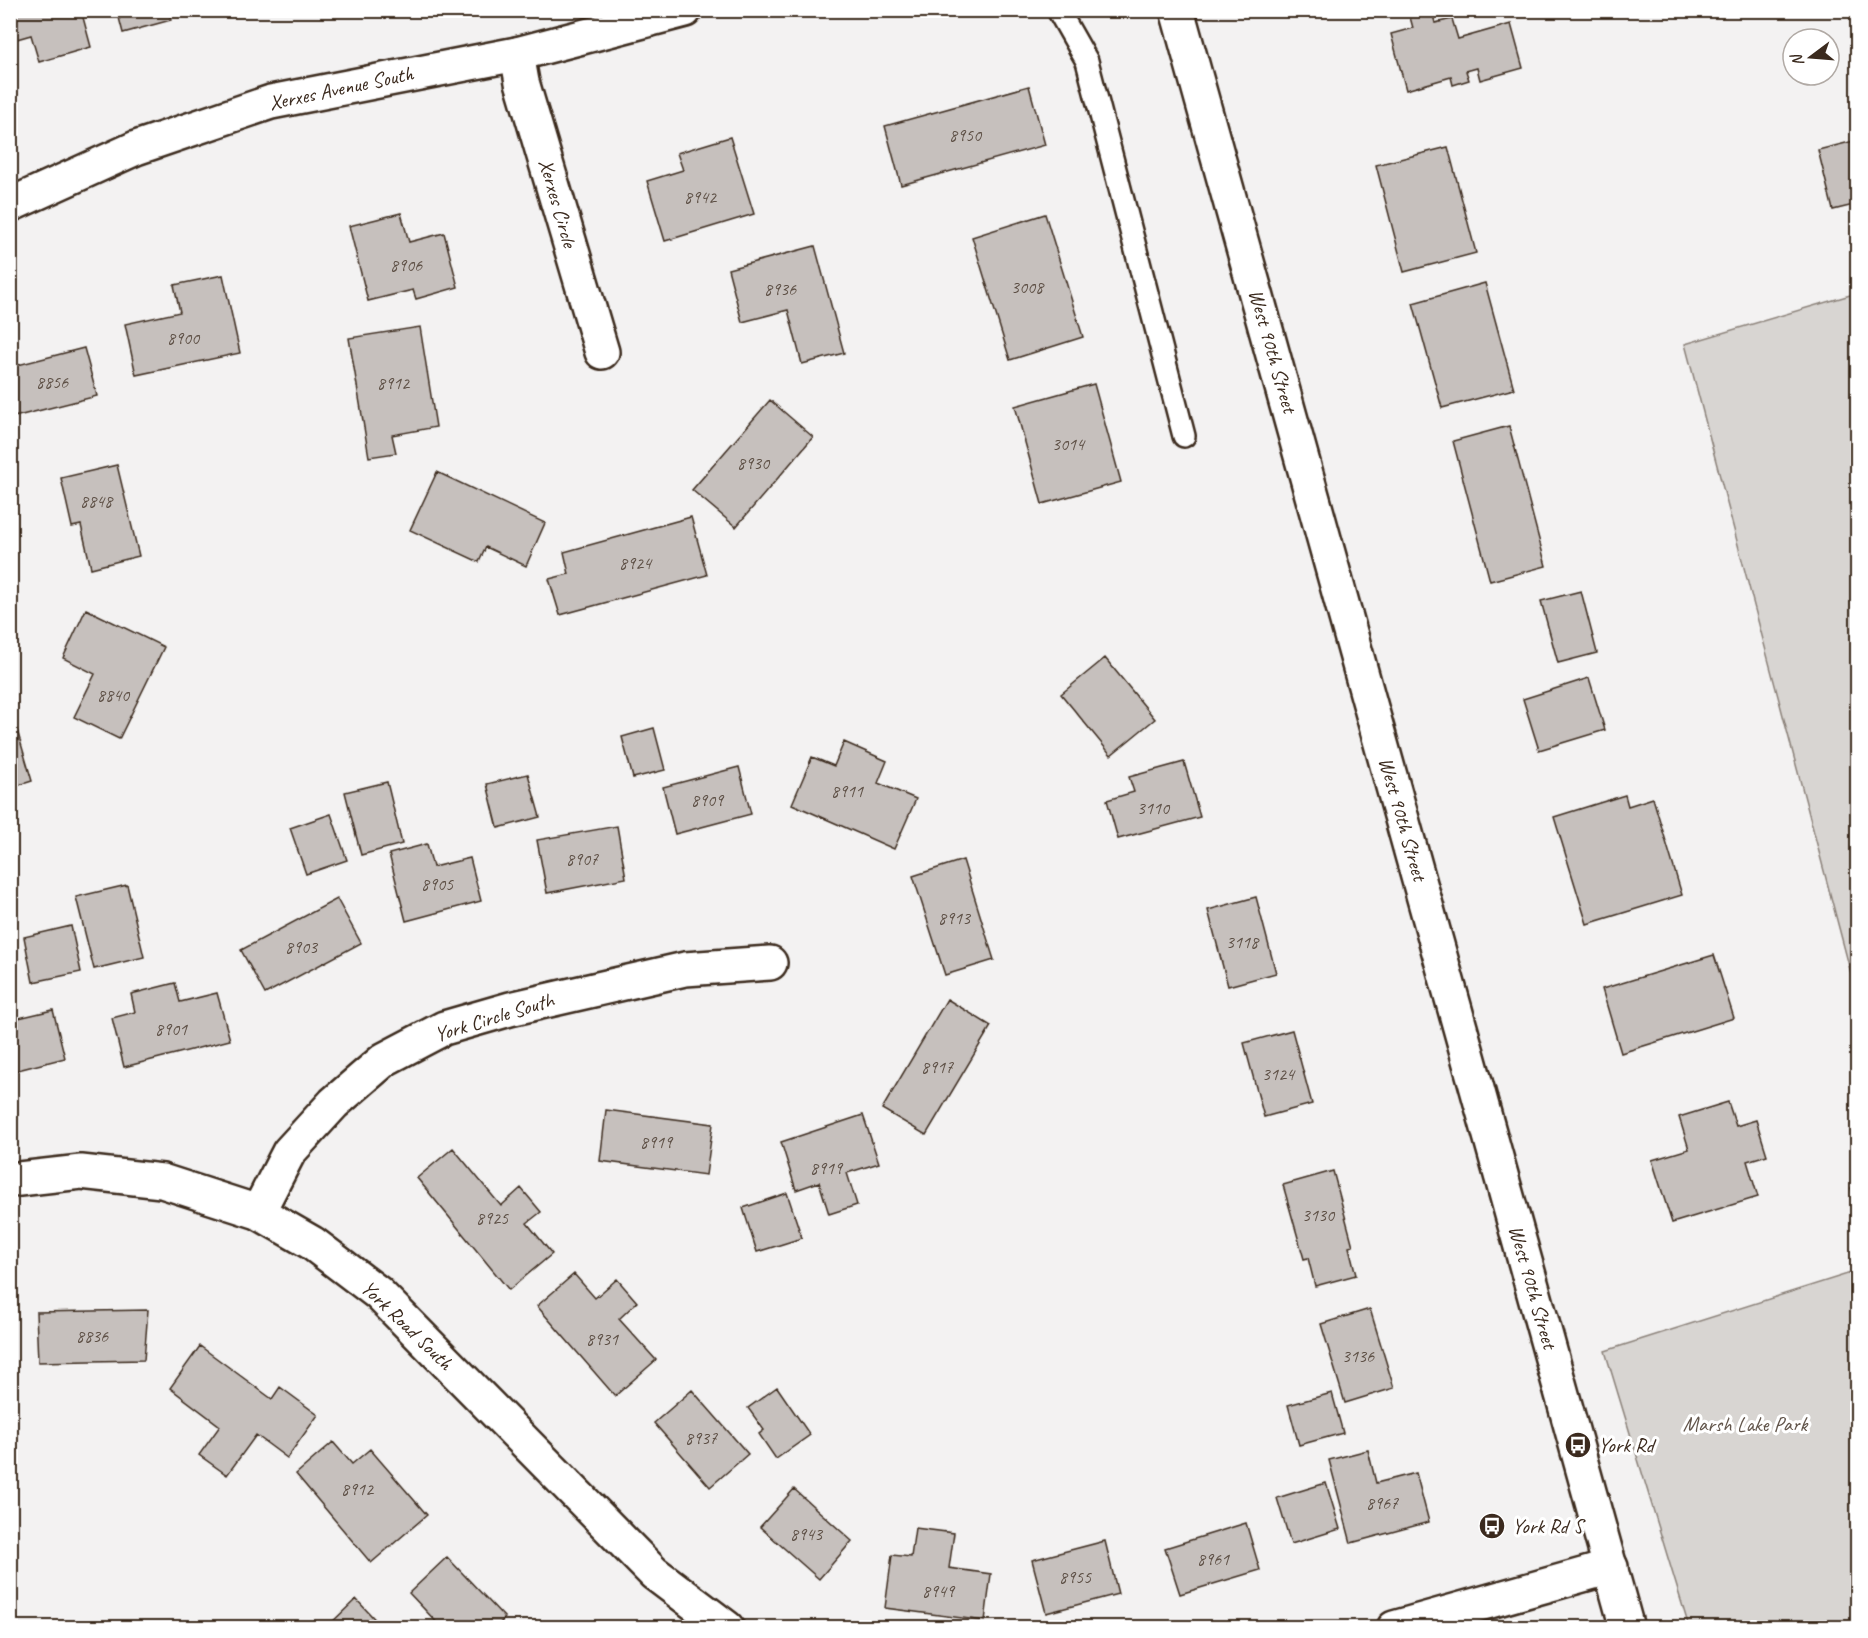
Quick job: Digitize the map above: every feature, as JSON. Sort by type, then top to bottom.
[{"type":"street","name":"Xerxes Avenue South","points":[[10,205],[136,148],[271,102],[517,54],[684,10]]},
{"type":"street","name":"West 90th Street","points":[[1177,10],[1628,1628]]},
{"type":"street","name":"Xerxes Circle","points":[[517,54],[522,82],[602,352]]},
{"type":"street","name":"York Circle South","points":[[258,1212],[289,1152],[334,1103],[385,1059],[444,1028],[510,1009],[685,969],[770,963]]},
{"type":"street","name":"York Road South","points":[[10,1179],[81,1172],[162,1181],[258,1212],[312,1243],[378,1293],[654,1573],[727,1628]]},
{"type":"street","points":[[1394,1628],[1611,1567]]},
{"type":"lane","points":[[1058,10],[1087,61],[1184,436]]},
{"type":"green space","points":[[1858,293],[1857,996],[1685,344]]},
{"type":"green space","name":"Marsh Lake Park","points":[[1857,1271],[1857,1627],[1689,1627],[1605,1351]]},
{"type":"building","points":[[10,10],[81,10],[91,47],[39,62],[31,35],[10,41]]},
{"type":"building","points":[[117,10],[168,10],[171,20],[123,33]]},
{"type":"building","points":[[1408,10],[1432,10],[1435,23],[1452,19],[1458,39],[1511,24],[1523,68],[1480,80],[1477,68],[1466,71],[1469,80],[1453,85],[1451,77],[1406,90],[1391,34],[1413,28]]},
{"type":"building","points":[[1029,86],[1045,145],[901,185],[885,126]]},
{"type":"building","points":[[730,137],[754,214],[665,241],[647,181],[683,170],[677,153]]},
{"type":"building","points":[[1858,140],[1858,204],[1833,210],[1818,150]]},
{"type":"building","points":[[1448,147],[1476,253],[1404,272],[1376,165]]},
{"type":"building","points":[[401,213],[409,242],[444,233],[458,287],[416,299],[413,290],[368,301],[349,226]]},
{"type":"building","points":[[1045,214],[1083,337],[1010,360],[972,237]]},
{"type":"building","points":[[815,246],[844,353],[802,364],[788,310],[742,322],[728,269]]},
{"type":"building","points":[[223,275],[240,353],[136,375],[125,324],[180,312],[174,285]]},
{"type":"building","points":[[1485,283],[1514,389],[1442,408],[1413,303]]},
{"type":"building","points":[[420,327],[436,427],[392,435],[396,453],[369,457],[349,338]]},
{"type":"building","points":[[84,348],[97,396],[10,418],[10,367]]},
{"type":"building","points":[[1094,384],[1121,482],[1042,504],[1015,406]]},
{"type":"building","points":[[770,400],[813,437],[736,527],[692,490]]},
{"type":"building","points":[[1509,426],[1546,566],[1490,581],[1453,441]]},
{"type":"building","points":[[117,465],[139,556],[91,568],[81,525],[72,527],[61,478]]},
{"type":"building","points":[[437,472],[545,523],[526,566],[486,547],[479,562],[410,530]]},
{"type":"building","points":[[691,517],[707,575],[560,615],[549,579],[569,574],[564,552]]},
{"type":"building","points":[[1581,591],[1597,653],[1558,663],[1541,601]]},
{"type":"building","points":[[86,609],[164,647],[119,739],[74,717],[95,674],[63,658]]},
{"type":"building","points":[[1105,658],[1155,719],[1111,755],[1061,694]]},
{"type":"building","points":[[1589,678],[1605,730],[1539,750],[1523,699]]},
{"type":"building","points":[[654,728],[665,770],[633,778],[622,737]]},
{"type":"building","points":[[17,730],[32,781],[10,788],[10,732]]},
{"type":"building","points":[[844,742],[887,761],[878,783],[916,799],[894,849],[792,804],[812,757],[834,766]]},
{"type":"building","points":[[1184,762],[1200,817],[1118,839],[1107,800],[1134,792],[1129,777]]},
{"type":"building","points":[[739,767],[751,814],[675,834],[663,787]]},
{"type":"building","points":[[528,774],[540,817],[498,828],[487,784]]},
{"type":"building","points":[[387,782],[402,844],[361,855],[345,792]]},
{"type":"building","points":[[1625,795],[1628,806],[1653,798],[1682,895],[1587,924],[1554,817]]},
{"type":"building","points":[[331,814],[347,860],[306,874],[290,828]]},
{"type":"building","points":[[617,826],[626,878],[547,893],[537,840]]},
{"type":"building","points":[[427,844],[433,867],[470,858],[481,901],[406,921],[389,854]]},
{"type":"building","points":[[963,860],[994,960],[945,975],[913,876]]},
{"type":"building","points":[[127,885],[144,957],[94,969],[76,897]]},
{"type":"building","points":[[1256,897],[1276,973],[1228,986],[1208,910]]},
{"type":"building","points":[[337,899],[361,943],[265,994],[241,950]]},
{"type":"building","points":[[71,926],[81,972],[33,982],[24,937]]},
{"type":"building","points":[[1714,955],[1734,1018],[1621,1053],[1602,989]]},
{"type":"building","points":[[175,983],[180,1002],[217,993],[230,1040],[124,1067],[112,1018],[135,1012],[131,994]]},
{"type":"building","points":[[947,999],[991,1026],[926,1135],[882,1109]]},
{"type":"building","points":[[53,1010],[65,1058],[10,1072],[10,1020]]},
{"type":"building","points":[[1292,1030],[1312,1104],[1264,1117],[1244,1043]]},
{"type":"building","points":[[1728,1102],[1736,1126],[1756,1120],[1767,1155],[1747,1161],[1758,1197],[1672,1223],[1652,1160],[1689,1149],[1679,1117]]},
{"type":"building","points":[[606,1110],[713,1124],[706,1175],[600,1161]]},
{"type":"building","points":[[863,1115],[879,1163],[847,1173],[857,1205],[829,1214],[819,1182],[796,1190],[781,1142]]},
{"type":"building","points":[[453,1148],[501,1206],[521,1188],[541,1212],[527,1223],[552,1254],[509,1290],[417,1178]]},
{"type":"building","points":[[1333,1171],[1353,1246],[1349,1247],[1356,1275],[1315,1286],[1308,1258],[1304,1259],[1283,1185]]},
{"type":"building","points":[[1858,1186],[1858,1210],[1851,1188]]},
{"type":"building","points":[[787,1193],[802,1238],[757,1252],[743,1208]]},
{"type":"building","points":[[574,1274],[595,1298],[617,1279],[637,1302],[619,1319],[656,1360],[615,1396],[537,1306]]},
{"type":"building","points":[[1370,1309],[1394,1388],[1345,1403],[1321,1324]]},
{"type":"building","points":[[148,1310],[144,1360],[38,1362],[36,1312]]},
{"type":"building","points":[[200,1346],[272,1399],[280,1387],[318,1415],[287,1458],[256,1435],[227,1475],[199,1455],[220,1426],[170,1388]]},
{"type":"building","points":[[777,1387],[810,1435],[776,1459],[759,1434],[764,1430],[748,1408]]},
{"type":"building","points":[[692,1390],[748,1454],[710,1487],[654,1423]]},
{"type":"building","points":[[1332,1393],[1343,1433],[1299,1445],[1288,1405]]},
{"type":"building","points":[[333,1442],[352,1464],[370,1449],[427,1515],[371,1563],[296,1474]]},
{"type":"building","points":[[1368,1450],[1376,1483],[1416,1473],[1429,1522],[1351,1543],[1329,1460]]},
{"type":"building","points":[[1326,1483],[1340,1529],[1291,1544],[1277,1498]]},
{"type":"building","points":[[794,1489],[852,1541],[819,1579],[760,1527]]},
{"type":"building","points":[[1246,1523],[1260,1570],[1180,1594],[1165,1548]]},
{"type":"building","points":[[915,1528],[954,1533],[949,1568],[991,1574],[985,1621],[885,1608],[892,1555],[911,1557]]},
{"type":"building","points":[[1105,1541],[1118,1594],[1046,1613],[1032,1560]]},
{"type":"building","points":[[447,1557],[505,1618],[495,1628],[442,1628],[409,1593]]},
{"type":"building","points":[[356,1599],[383,1628],[326,1628]]},
{"type":"place","name":"York Rd","points":[[1578,1445]]},
{"type":"place","name":"York Rd S","points":[[1492,1526]]}]
